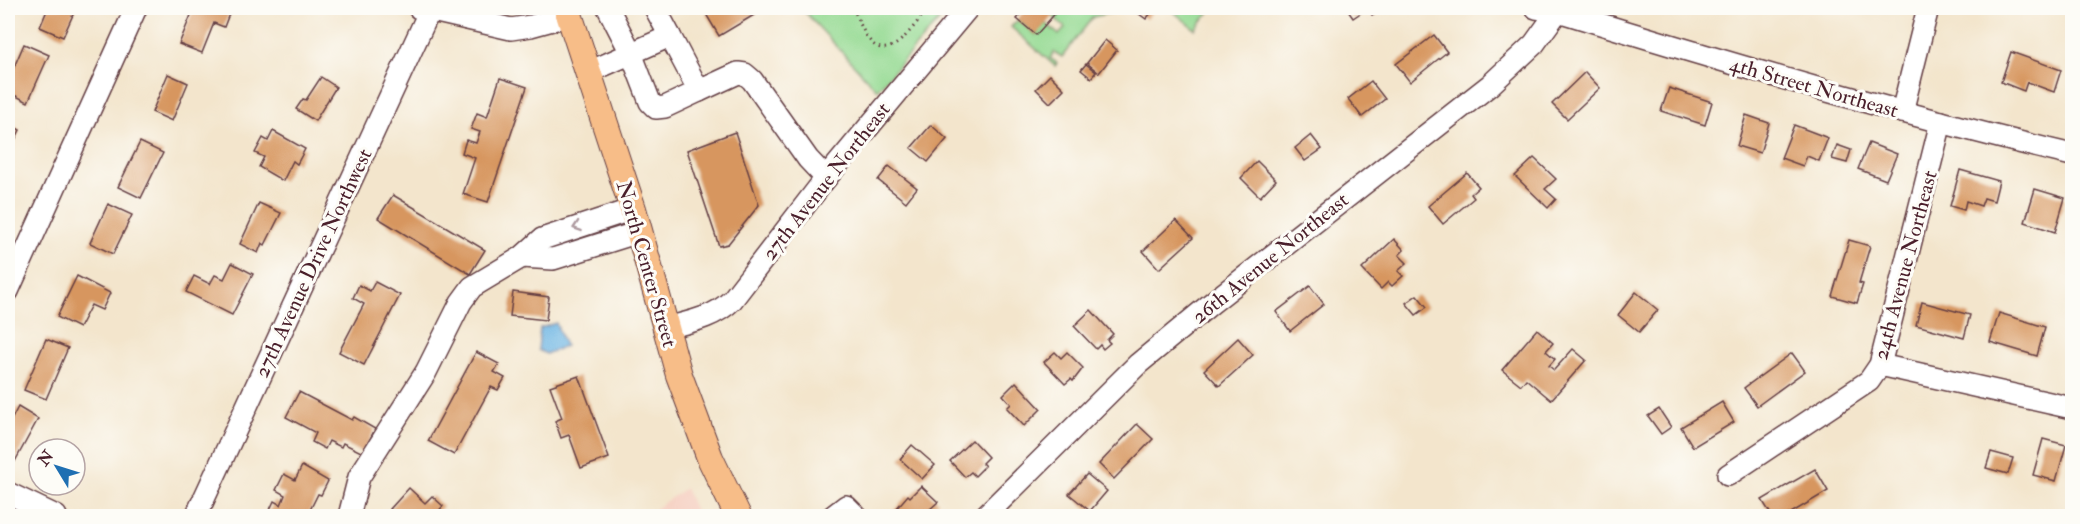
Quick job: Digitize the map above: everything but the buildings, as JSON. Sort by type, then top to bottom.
[{"type":"main road","name":"North Center Street","points":[[569,11],[636,220],[679,375],[717,475],[738,516]]},
{"type":"street","points":[[8,291],[136,8]]},
{"type":"street","points":[[608,8],[631,53],[650,102],[656,108],[665,107],[738,73],[744,74],[752,80],[808,159],[826,178]]},
{"type":"street","points":[[655,8],[699,90]]},
{"type":"street","name":"27th Avenue Northeast","points":[[666,328],[711,315],[732,300],[826,178],[968,8]]},
{"type":"street","name":"4th Street Northeast","points":[[1536,8],[1559,9],[1692,52],[1902,112],[2073,155]]},
{"type":"street","points":[[1902,112],[1928,8]]},
{"type":"street","points":[[424,9],[511,29],[531,26],[569,11]]},
{"type":"street","name":"27th Avenue Drive Northwest","points":[[196,516],[424,9]]},
{"type":"street","name":"26th Avenue Northeast","points":[[985,516],[1138,364],[1232,287],[1490,85],[1534,44],[1559,9]]},
{"type":"street","points":[[589,72],[670,36]]},
{"type":"street","name":"24th Avenue Northeast","points":[[1728,475],[1869,381],[1880,365],[1941,122]]},
{"type":"street","points":[[349,516],[359,477],[426,372],[461,302],[472,287],[522,257],[542,239],[636,220]]},
{"type":"street","points":[[522,257],[553,259],[636,220]]},
{"type":"street","points":[[542,239],[553,259]]},
{"type":"street","points":[[1880,365],[2073,408]]},
{"type":"street","points":[[8,493],[57,516]]},
{"type":"street","points":[[833,516],[846,506],[856,516]]},
{"type":"path","points":[[853,8],[870,41],[884,48],[889,48],[899,42],[928,8]]},
{"type":"path","points":[[1017,12],[1021,8]]},
{"type":"shaded area","points":[[685,488],[697,516],[644,516],[680,492]]},
{"type":"green space","points":[[801,8],[950,8],[877,90]]},
{"type":"green space","points":[[1060,8],[1131,8],[1093,17],[1062,57],[1054,52],[1050,58],[1057,63],[1055,66],[1011,27],[1018,20],[1036,35],[1046,23],[1059,35],[1065,28],[1053,16]]},
{"type":"green space","points":[[1169,8],[1213,8],[1195,29]]},
{"type":"water","points":[[556,323],[565,346],[546,354],[538,350],[540,328]]}]
